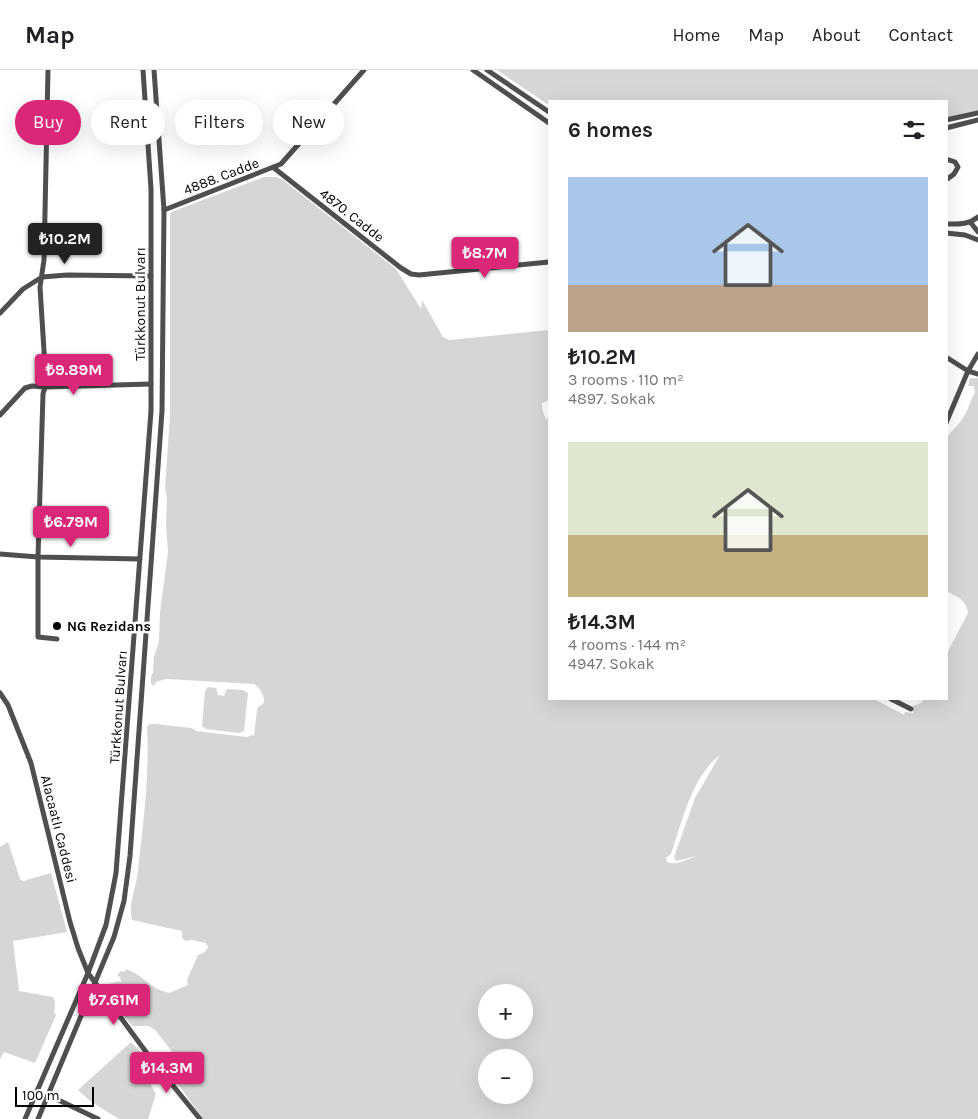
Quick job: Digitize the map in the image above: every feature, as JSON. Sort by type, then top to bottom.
[{"type":"street","points":[[48,70],[44,260],[40,286],[45,387],[38,557],[38,638],[56,639]]},
{"type":"street","name":"Türkkonut Bulvarı","points":[[25,1119],[88,973],[106,925],[116,873],[140,559],[151,384],[151,167],[143,70]]},
{"type":"street","name":"Türkkonut Bulvarı","points":[[38,1119],[96,984],[118,924],[124,901],[130,856],[150,567],[162,436],[164,210],[154,70]]},
{"type":"street","name":"4888. Cadde","points":[[164,210],[274,168],[285,161],[364,70]]},
{"type":"street","points":[[472,70],[548,121]]},
{"type":"street","points":[[487,70],[548,111]]},
{"type":"street","points":[[948,120],[978,113]]},
{"type":"street","points":[[948,128],[978,120]]},
{"type":"street","points":[[948,160],[955,162],[958,167],[954,174],[948,178]]},
{"type":"street","name":"4870. Cadde","points":[[274,168],[411,274],[419,276],[548,262]]},
{"type":"street","points":[[948,224],[971,223],[978,219]]},
{"type":"street","points":[[971,223],[978,232]]},
{"type":"street","points":[[948,233],[965,235],[978,240]]},
{"type":"street","points":[[0,313],[23,289],[42,277],[67,275],[151,276]]},
{"type":"street","points":[[948,418],[968,371],[978,354]]},
{"type":"street","points":[[948,358],[968,371],[978,374]]},
{"type":"street","points":[[0,415],[25,388],[32,386],[151,384]]},
{"type":"street","points":[[0,554],[38,557],[140,559]]},
{"type":"street","name":"Alacaatlı Caddesi","points":[[0,693],[8,705],[31,763],[72,929],[88,973],[149,1056],[200,1119]]},
{"type":"street","points":[[893,700],[911,710]]},
{"type":"street","points":[[48,1095],[98,1119]]},
{"type":"shaded area","points":[[497,70],[978,70],[978,113],[948,120],[948,100],[548,100],[548,104]]},
{"type":"shaded area","points":[[264,177],[277,177],[396,269],[421,309],[422,300],[443,337],[449,340],[548,330],[548,400],[542,403],[545,417],[548,419],[548,700],[876,700],[904,715],[905,712],[913,713],[913,706],[923,700],[948,700],[948,651],[968,613],[966,605],[948,592],[948,436],[966,413],[975,393],[974,386],[968,386],[970,378],[978,378],[978,1119],[203,1119],[178,1084],[194,1080],[156,1031],[149,1026],[132,1026],[113,1002],[106,985],[121,982],[120,977],[117,975],[126,969],[135,973],[157,989],[169,993],[188,985],[187,980],[198,955],[205,952],[208,947],[206,943],[192,940],[186,941],[182,938],[182,931],[132,920],[132,902],[138,871],[146,799],[147,726],[155,724],[192,728],[196,731],[247,737],[254,736],[257,710],[264,703],[262,692],[254,684],[166,679],[156,682],[154,686],[151,683],[154,657],[159,641],[160,612],[168,552],[167,498],[165,488],[170,415],[171,212]],"holes":[[[720,755],[695,798],[674,857],[676,861],[697,856],[678,863],[667,862],[666,858],[671,854],[695,787],[710,764]]]},
{"type":"shaded area","points":[[208,687],[216,688],[218,695],[224,696],[227,689],[243,690],[248,693],[244,731],[239,733],[206,729],[202,726],[205,691]]},
{"type":"shaded area","points":[[8,842],[20,879],[23,881],[51,873],[67,932],[13,941],[19,991],[53,997],[55,1001],[54,1013],[56,1015],[35,1063],[4,1052],[0,1059],[0,847]]},
{"type":"shaded area","points":[[131,1042],[151,1063],[147,1078],[156,1094],[148,1119],[119,1119],[90,1101],[78,1090]]},
{"type":"place","name":"NG Rezidans","points":[[57,626]]}]
